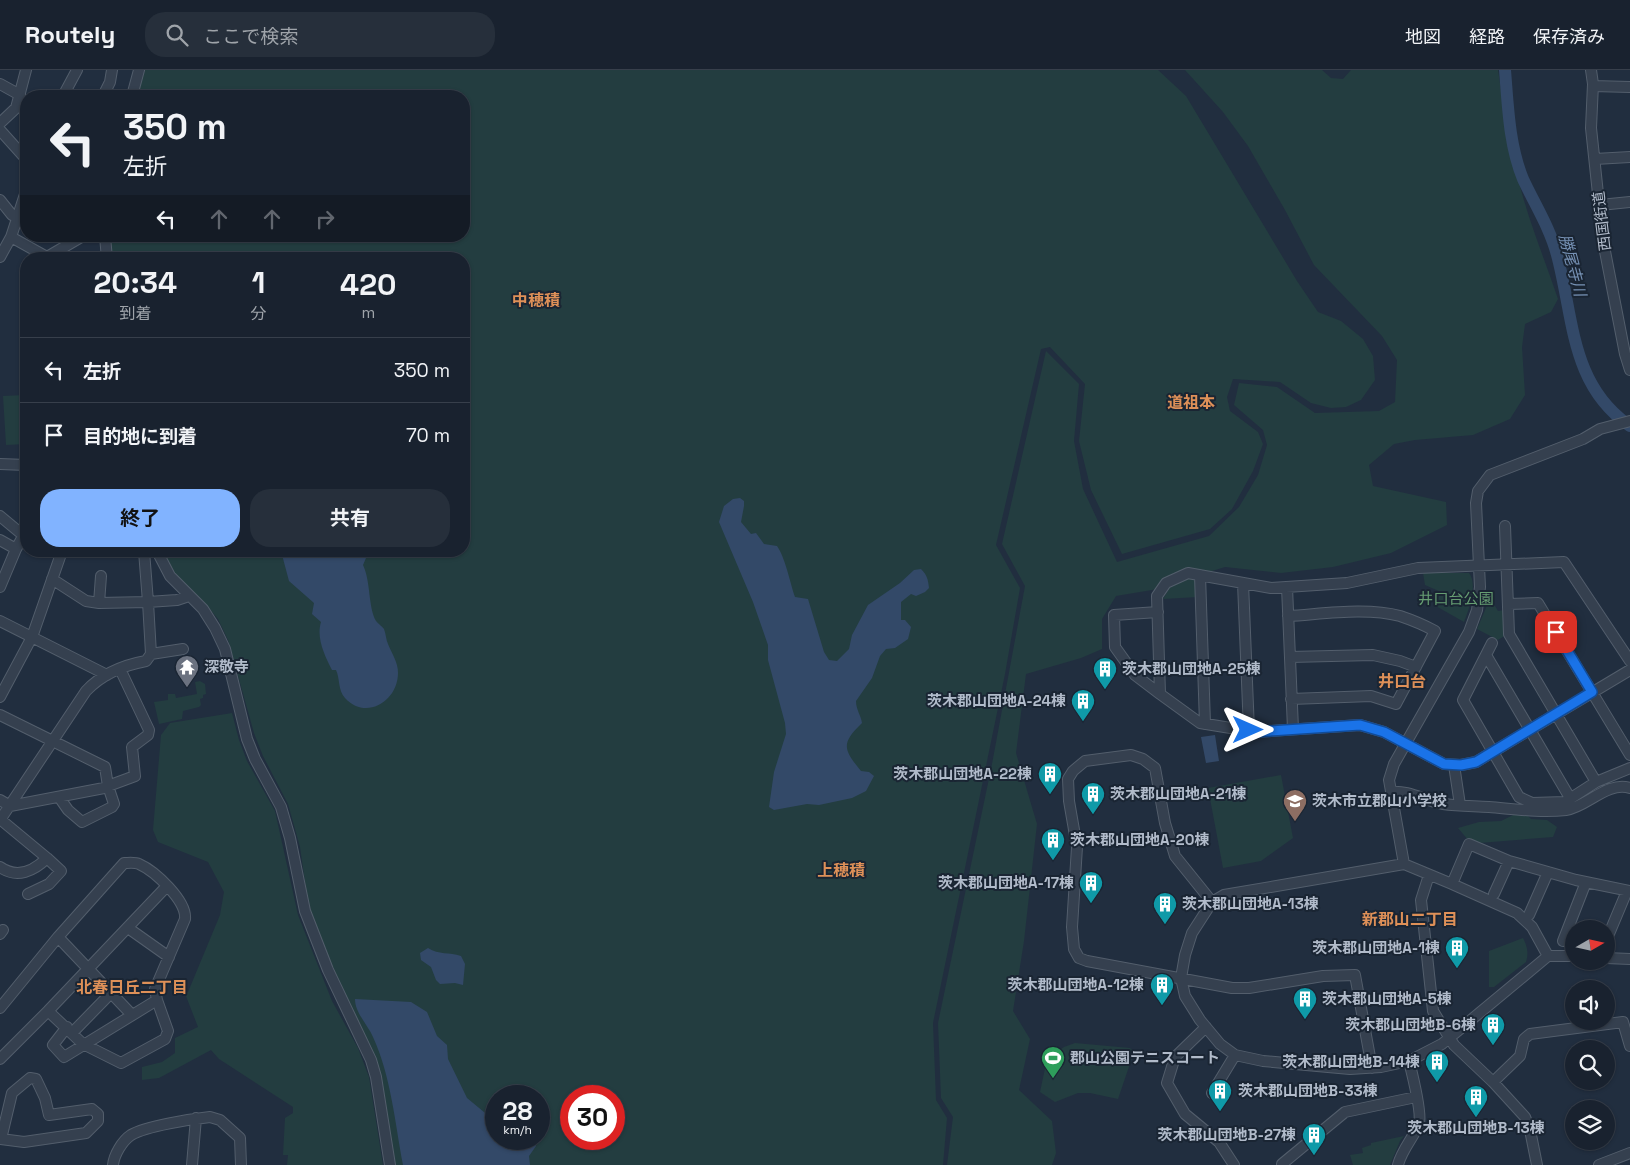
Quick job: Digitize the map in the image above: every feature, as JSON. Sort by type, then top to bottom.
[{"type":"street","points":[[21,90],[26,70]]},
{"type":"street","points":[[66,90],[77,70]]},
{"type":"street","points":[[107,90],[112,70]]},
{"type":"street","points":[[134,90],[139,70]]},
{"type":"street","name":"西国街道","points":[[1592,70],[1592,128],[1603,241],[1625,354],[1630,370]]},
{"type":"street","points":[[0,84],[20,95],[16,108],[0,123]]},
{"type":"street","points":[[1593,86],[1630,87]]},
{"type":"street","points":[[0,130],[20,152]]},
{"type":"street","points":[[1595,159],[1630,157]]},
{"type":"street","points":[[0,200],[12,215],[20,218]]},
{"type":"street","points":[[1600,205],[1630,202]]},
{"type":"street","points":[[2,249],[20,222]]},
{"type":"street","points":[[11,238],[38,252]]},
{"type":"street","points":[[56,252],[73,242]]},
{"type":"street","points":[[1404,864],[1389,780],[1394,764],[1469,632],[1477,610],[1480,587],[1476,503],[1478,491],[1490,475],[1583,439],[1600,429],[1630,421]]},
{"type":"street","points":[[0,464],[20,465]]},
{"type":"street","points":[[0,516],[20,530]]},
{"type":"street","points":[[1505,526],[1509,634],[1596,782]]},
{"type":"street","points":[[0,540],[16,549]]},
{"type":"street","points":[[0,586],[20,542]]},
{"type":"street","points":[[0,697],[32,637],[60,557]]},
{"type":"street","points":[[28,894],[49,884],[61,871],[0,820],[86,691],[106,675],[130,664],[146,661],[151,654],[144,557]]},
{"type":"street","points":[[160,557],[170,576],[203,609],[225,649],[247,739],[255,759],[281,807],[290,838],[305,911],[328,970],[371,1060],[376,1077],[390,1165]]},
{"type":"street","points":[[1160,694],[1157,596],[1166,583],[1188,573],[1271,588],[1347,583],[1418,568],[1564,562],[1630,661]]},
{"type":"street","points":[[1200,575],[1205,724]]},
{"type":"street","points":[[99,603],[101,576]]},
{"type":"street","points":[[52,579],[86,601],[99,603],[177,600],[189,596]]},
{"type":"street","points":[[1242,583],[1248,730]]},
{"type":"street","points":[[1287,587],[1293,729]]},
{"type":"street","points":[[1508,604],[1538,603],[1630,756]]},
{"type":"street","points":[[1158,612],[1114,615],[1115,647],[1135,675],[1200,723],[1255,732],[1360,725],[1384,732],[1444,764],[1461,765],[1476,762],[1630,670]]},
{"type":"street","points":[[1288,616],[1374,612],[1399,616],[1435,631],[1396,704],[1371,696],[1292,699]]},
{"type":"street","points":[[0,621],[106,675]]},
{"type":"street","points":[[1492,643],[1463,700],[1519,796],[1532,803],[1564,802],[1596,782],[1630,768]]},
{"type":"street","points":[[151,654],[184,649]]},
{"type":"street","points":[[1290,657],[1373,655],[1416,667]]},
{"type":"street","points":[[1486,655],[1570,798]]},
{"type":"street","points":[[0,800],[10,806],[104,788],[135,776],[132,747],[148,735],[149,730],[120,669]]},
{"type":"street","points":[[0,715],[105,767],[108,786],[114,804],[112,807],[82,822],[68,810],[59,796]]},
{"type":"street","points":[[1212,902],[1174,856],[1165,823],[1155,768],[1143,759],[1130,756],[1085,761],[1073,771],[1068,779],[1077,847],[1072,927],[1074,949],[1079,958],[1086,961],[1232,988],[1249,988],[1323,976],[1355,975],[1372,1068]]},
{"type":"street","points":[[1454,765],[1460,805]]},
{"type":"street","points":[[1391,792],[1400,791],[1442,804],[1527,810],[1567,810],[1593,799],[1608,790],[1625,786],[1630,788]]},
{"type":"street","points":[[1452,884],[1469,844],[1509,861],[1586,882],[1629,891],[1615,921]]},
{"type":"street","points":[[0,867],[7,872],[24,874],[40,866],[47,858]]},
{"type":"street","points":[[1494,894],[1509,861]]},
{"type":"street","points":[[0,1008],[58,937],[124,863],[138,863],[167,886],[186,913],[155,989],[168,1031],[165,1039],[121,1063],[83,1044],[48,1011]]},
{"type":"street","points":[[1548,956],[1532,927],[1517,913],[1404,864],[1224,895],[1212,902],[1192,933],[1185,955],[1181,978],[1185,996],[1206,1027],[1220,1044],[1235,1054],[1262,1061],[1350,1070],[1409,1061],[1442,1044],[1548,956],[1565,956]]},
{"type":"street","points":[[1530,915],[1548,872]]},
{"type":"street","points":[[1429,874],[1421,900],[1433,1011],[1454,1045],[1493,1082],[1525,1117],[1530,1130],[1537,1165]]},
{"type":"street","points":[[1562,941],[1586,882]]},
{"type":"street","points":[[0,1059],[167,886]]},
{"type":"street","points":[[128,928],[169,957]]},
{"type":"street","points":[[58,937],[132,1015]]},
{"type":"street","points":[[1615,959],[1630,960]]},
{"type":"street","points":[[111,993],[52,1045],[64,1056],[157,1000]]},
{"type":"street","points":[[1493,1082],[1520,1056],[1524,1039],[1530,1034],[1623,1022],[1630,1046]]},
{"type":"street","points":[[1206,1027],[1175,1057],[1167,1083],[1185,1114],[1219,1142],[1234,1165]]},
{"type":"street","points":[[1212,1093],[1235,1054]]},
{"type":"street","points":[[1398,1165],[1400,1156],[1419,1122],[1409,1061]]},
{"type":"street","points":[[30,1078],[36,1079],[45,1098],[49,1115],[92,1109],[98,1114],[98,1121],[86,1133],[24,1142],[1,1139],[4,1111],[12,1093],[30,1078]]},
{"type":"street","points":[[1282,1164],[1345,1112],[1416,1097]]},
{"type":"street","points":[[114,1165],[117,1152],[130,1136],[146,1129],[196,1118],[210,1117],[220,1120],[240,1138],[241,1165]]},
{"type":"street","points":[[192,1165],[196,1118]]},
{"type":"street","points":[[1599,1165],[1630,1153]]},
{"type":"green space","points":[[145,70],[1158,70],[1186,96],[1297,281],[1318,312],[1341,321],[1363,339],[1373,356],[1375,380],[1361,400],[1346,407],[1331,408],[1311,403],[1280,382],[1233,379],[1227,397],[1230,411],[1258,432],[1263,444],[1253,471],[1232,509],[1210,529],[1122,554],[1091,490],[1079,441],[1085,384],[1050,347],[1041,349],[996,545],[1020,588],[1005,674],[933,1023],[936,1100],[947,1118],[943,1165],[394,1165],[381,1083],[309,910],[300,847],[288,804],[263,756],[254,733],[228,640],[218,619],[203,601],[182,583],[165,557],[470,557],[470,252],[110,252],[109,242],[470,242],[470,90],[139,90]]},
{"type":"green space","points":[[1185,70],[1322,70],[1331,78],[1343,79],[1351,70],[1498,70],[1517,175],[1529,218],[1558,299],[1551,312],[1525,324],[1522,347],[1525,395],[1510,419],[1473,435],[1415,440],[1394,444],[1369,465],[1373,486],[1446,502],[1447,525],[1391,553],[1333,567],[1281,573],[1225,567],[1196,576],[1198,597],[1163,599],[1170,587],[1116,596],[1102,619],[1102,649],[1081,658],[1026,674],[1016,753],[1037,824],[1024,941],[1013,1011],[1030,1039],[1019,1090],[1052,1121],[1056,1153],[1052,1165],[947,1165],[953,1117],[941,1098],[938,1023],[992,764],[1025,586],[1002,544],[1046,351],[1079,384],[1074,441],[1083,489],[1117,562],[1209,536],[1239,507],[1258,475],[1267,445],[1263,430],[1234,405],[1239,383],[1277,387],[1315,413],[1379,411],[1395,402],[1397,360],[1382,336],[1314,265],[1248,146],[1223,112]]},
{"type":"green space","points":[[20,395],[20,444],[6,445],[3,396]]},
{"type":"green space","name":"井口台公園","points":[[1423,573],[1469,573],[1472,578],[1473,590],[1464,622],[1434,605],[1441,592],[1425,585]]},
{"type":"green space","points":[[1488,594],[1498,611],[1505,610],[1506,635],[1498,640],[1477,629],[1486,608]]},
{"type":"green space","points":[[200,681],[205,684],[206,694],[200,699],[201,705],[183,711],[182,719],[159,724],[154,702],[168,700],[168,694],[175,694],[176,698],[197,694],[195,682]]},
{"type":"green space","points":[[232,713],[247,761],[275,811],[298,915],[332,1001],[358,1048],[369,1077],[383,1165],[287,1165],[288,1155],[283,1155],[285,1118],[293,1113],[293,1107],[219,1059],[211,1050],[159,1078],[142,1080],[142,1067],[162,1062],[175,1053],[175,1038],[198,1027],[184,991],[188,992],[220,915],[224,892],[208,862],[158,842],[153,830],[161,735],[170,723]]},
{"type":"green space","points":[[1281,775],[1293,838],[1261,861],[1223,868],[1208,788]]},
{"type":"green space","points":[[1515,814],[1527,815],[1531,819],[1547,820],[1557,827],[1553,837],[1479,843],[1469,841],[1458,828],[1479,822],[1501,821]]},
{"type":"green space","points":[[1523,938],[1527,950],[1526,962],[1494,987],[1489,987],[1489,951]]},
{"type":"green space","points":[[1075,1043],[1130,1048],[1134,1052],[1118,1099],[1090,1093],[1078,1093],[1055,1102],[1040,1092],[1047,1059],[1064,1047]]},
{"type":"green space","points":[[1404,1136],[1390,1165],[1353,1165],[1350,1155],[1363,1153],[1362,1148],[1371,1145],[1371,1143]]},
{"type":"water","points":[[740,498],[744,501],[741,522],[751,534],[756,533],[764,544],[777,546],[785,563],[795,597],[808,599],[824,652],[829,660],[837,661],[849,649],[852,635],[868,605],[900,583],[914,570],[921,569],[927,577],[929,588],[925,592],[916,596],[911,594],[901,602],[901,620],[905,620],[911,627],[908,639],[895,648],[886,649],[880,656],[872,678],[856,701],[862,723],[850,736],[847,747],[848,752],[861,771],[869,772],[874,776],[866,791],[852,798],[819,805],[807,804],[774,810],[769,807],[774,772],[786,734],[785,723],[768,660],[768,645],[753,602],[719,522],[724,506],[733,499]]},
{"type":"water","points":[[283,557],[366,557],[363,565],[366,572],[373,615],[384,629],[398,669],[397,683],[387,699],[371,708],[362,708],[353,705],[345,698],[340,688],[336,670],[332,670],[322,647],[321,622],[312,614],[314,603],[289,581]]},
{"type":"water","points":[[1215,735],[1219,761],[1206,763],[1201,737]]},
{"type":"water","points":[[428,948],[436,952],[461,956],[465,964],[463,985],[455,983],[440,984],[436,980],[431,967],[421,960],[420,953]]},
{"type":"water","points":[[355,999],[411,1002],[427,1012],[437,1036],[447,1045],[448,1059],[467,1098],[485,1113],[485,1150],[533,1150],[529,1156],[530,1165],[403,1165],[392,1100],[384,1068],[371,1032],[359,1014]]},
{"type":"waterway","name":"勝尾寺川","points":[[1505,70],[1510,125],[1518,166],[1554,245],[1577,349],[1596,391],[1610,409],[1630,426]]},
{"type":"place","name":"深敬寺","points":[[187,688]]},
{"type":"place","name":"茨木郡山団地A-25棟","points":[[1105,690]]},
{"type":"place","name":"茨木郡山団地A-24棟","points":[[1083,722]]},
{"type":"place","name":"茨木郡山団地A-22棟","points":[[1050,795]]},
{"type":"place","name":"茨木郡山団地A-21棟","points":[[1093,815]]},
{"type":"place","name":"茨木市立郡山小学校","points":[[1295,822]]},
{"type":"place","name":"茨木郡山団地A-20棟","points":[[1053,861]]},
{"type":"place","name":"茨木郡山団地A-17棟","points":[[1091,904]]},
{"type":"place","name":"茨木郡山団地A-13棟","points":[[1165,925]]},
{"type":"place","name":"茨木郡山団地A-1棟","points":[[1457,969]]},
{"type":"place","name":"茨木郡山団地A-12棟","points":[[1162,1006]]},
{"type":"place","name":"茨木郡山団地A-5棟","points":[[1305,1020]]},
{"type":"place","name":"茨木郡山団地B-6棟","points":[[1493,1046]]},
{"type":"place","name":"郡山公園テニスコート","points":[[1053,1079]]},
{"type":"place","name":"茨木郡山団地B-14棟","points":[[1437,1083]]},
{"type":"place","name":"茨木郡山団地B-33棟","points":[[1220,1112]]},
{"type":"place","name":"茨木郡山団地B-13棟","points":[[1476,1118]]},
{"type":"place","name":"茨木郡山団地B-27棟","points":[[1314,1156]]},
{"type":"district","name":"中穂積","points":[[536,300]]},
{"type":"district","name":"道祖本","points":[[1191,402]]},
{"type":"district","name":"井口台","points":[[1402,681]]},
{"type":"district","name":"上穂積","points":[[841,870]]},
{"type":"district","name":"新郡山二丁目","points":[[1410,919]]},
{"type":"district","name":"北春日丘二丁目","points":[[132,987]]},
{"type":"route","points":[[1248,730],[1255,732],[1360,725],[1384,732],[1444,764],[1461,765],[1476,762],[1592,692],[1556,632]]}]
